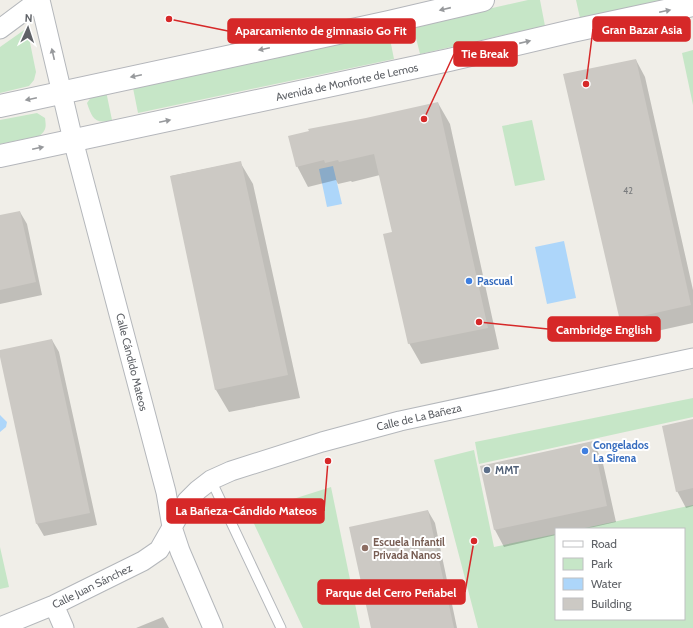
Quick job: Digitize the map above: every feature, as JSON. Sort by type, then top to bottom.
[{"type":"street","points":[[0,29],[40,0]]},
{"type":"street","name":"Calle Cándido Mateos","points":[[40,0],[73,140],[166,492],[172,527],[180,551],[213,628]]},
{"type":"street","points":[[0,106],[483,0]]},
{"type":"street","name":"Avenida de Monforte de Lemos","points":[[0,156],[449,60],[572,31],[693,5]]},
{"type":"street","name":"Calle de La Bañeza","points":[[172,527],[187,501],[198,490],[211,480],[231,471],[322,442],[400,421],[693,358]]},
{"type":"street","name":"Calle Juan Sánchez","points":[[0,627],[54,605],[143,561],[159,550],[172,527]]},
{"type":"street","points":[[54,605],[64,628]]},
{"type":"lane","points":[[211,480],[282,628]]},
{"type":"green space","points":[[528,0],[540,0],[545,26],[420,54],[413,26]]},
{"type":"green space","points":[[576,0],[665,0],[580,18]]},
{"type":"green space","points":[[27,28],[36,72],[34,80],[29,86],[0,93],[0,47]]},
{"type":"green space","points":[[389,34],[394,59],[138,113],[133,88]]},
{"type":"green space","points":[[693,50],[693,105],[682,53]]},
{"type":"green space","points":[[106,91],[112,120],[102,122],[95,119],[87,103],[92,96]]},
{"type":"green space","points":[[37,113],[45,118],[46,123],[42,134],[39,136],[0,144],[0,120]]},
{"type":"green space","points":[[532,120],[545,180],[515,186],[502,126]]},
{"type":"green space","points":[[693,398],[693,417],[479,464],[475,442]]},
{"type":"green space","points":[[474,450],[494,547],[555,534],[555,620],[685,620],[685,528],[585,528],[693,505],[693,628],[478,628],[434,460]]},
{"type":"green space","points":[[331,487],[360,628],[303,628],[249,513]]},
{"type":"green space","points":[[0,547],[9,587],[0,589]]},
{"type":"water","points":[[333,166],[342,204],[327,207],[319,169]]},
{"type":"water","points":[[564,241],[576,298],[547,304],[535,247]]},
{"type":"water","points":[[0,415],[7,422],[6,427],[0,432]]},
{"type":"building","points":[[636,59],[691,305],[620,321],[563,74]]},
{"type":"building","points":[[438,102],[488,328],[408,344],[383,234],[392,232],[374,154],[339,162],[338,160],[325,163],[324,160],[296,167],[288,136],[309,131],[308,129]]},
{"type":"building","points":[[241,161],[288,375],[215,390],[170,176]]},
{"type":"building","points":[[20,211],[36,282],[0,290],[0,215]]},
{"type":"building","points":[[52,339],[90,513],[36,524],[0,357],[0,350]]},
{"type":"building","points":[[693,419],[693,488],[676,492],[662,426]]},
{"type":"building","points":[[593,441],[607,506],[494,530],[480,466]]},
{"type":"building","points":[[428,510],[454,628],[371,628],[349,527]]},
{"type":"place","name":"Aparcamiento de gimnasio Go Fit","points":[[169,19]]},
{"type":"place","name":"Gran Bazar Asia","points":[[586,84]]},
{"type":"place","name":"Tie Break","points":[[424,119]]},
{"type":"place","name":"Pascual","points":[[469,281]]},
{"type":"place","name":"Cambridge English","points":[[479,322]]},
{"type":"place","name":"Congelados La Sirena","points":[[585,451]]},
{"type":"place","name":"La Bañeza-Cándido Mateos","points":[[328,461]]},
{"type":"place","name":"MMT","points":[[487,470]]},
{"type":"place","name":"Parque del Cerro Peñabel","points":[[474,541]]},
{"type":"place","name":"Escuela Infantil Privada Nanos","points":[[365,548]]}]
